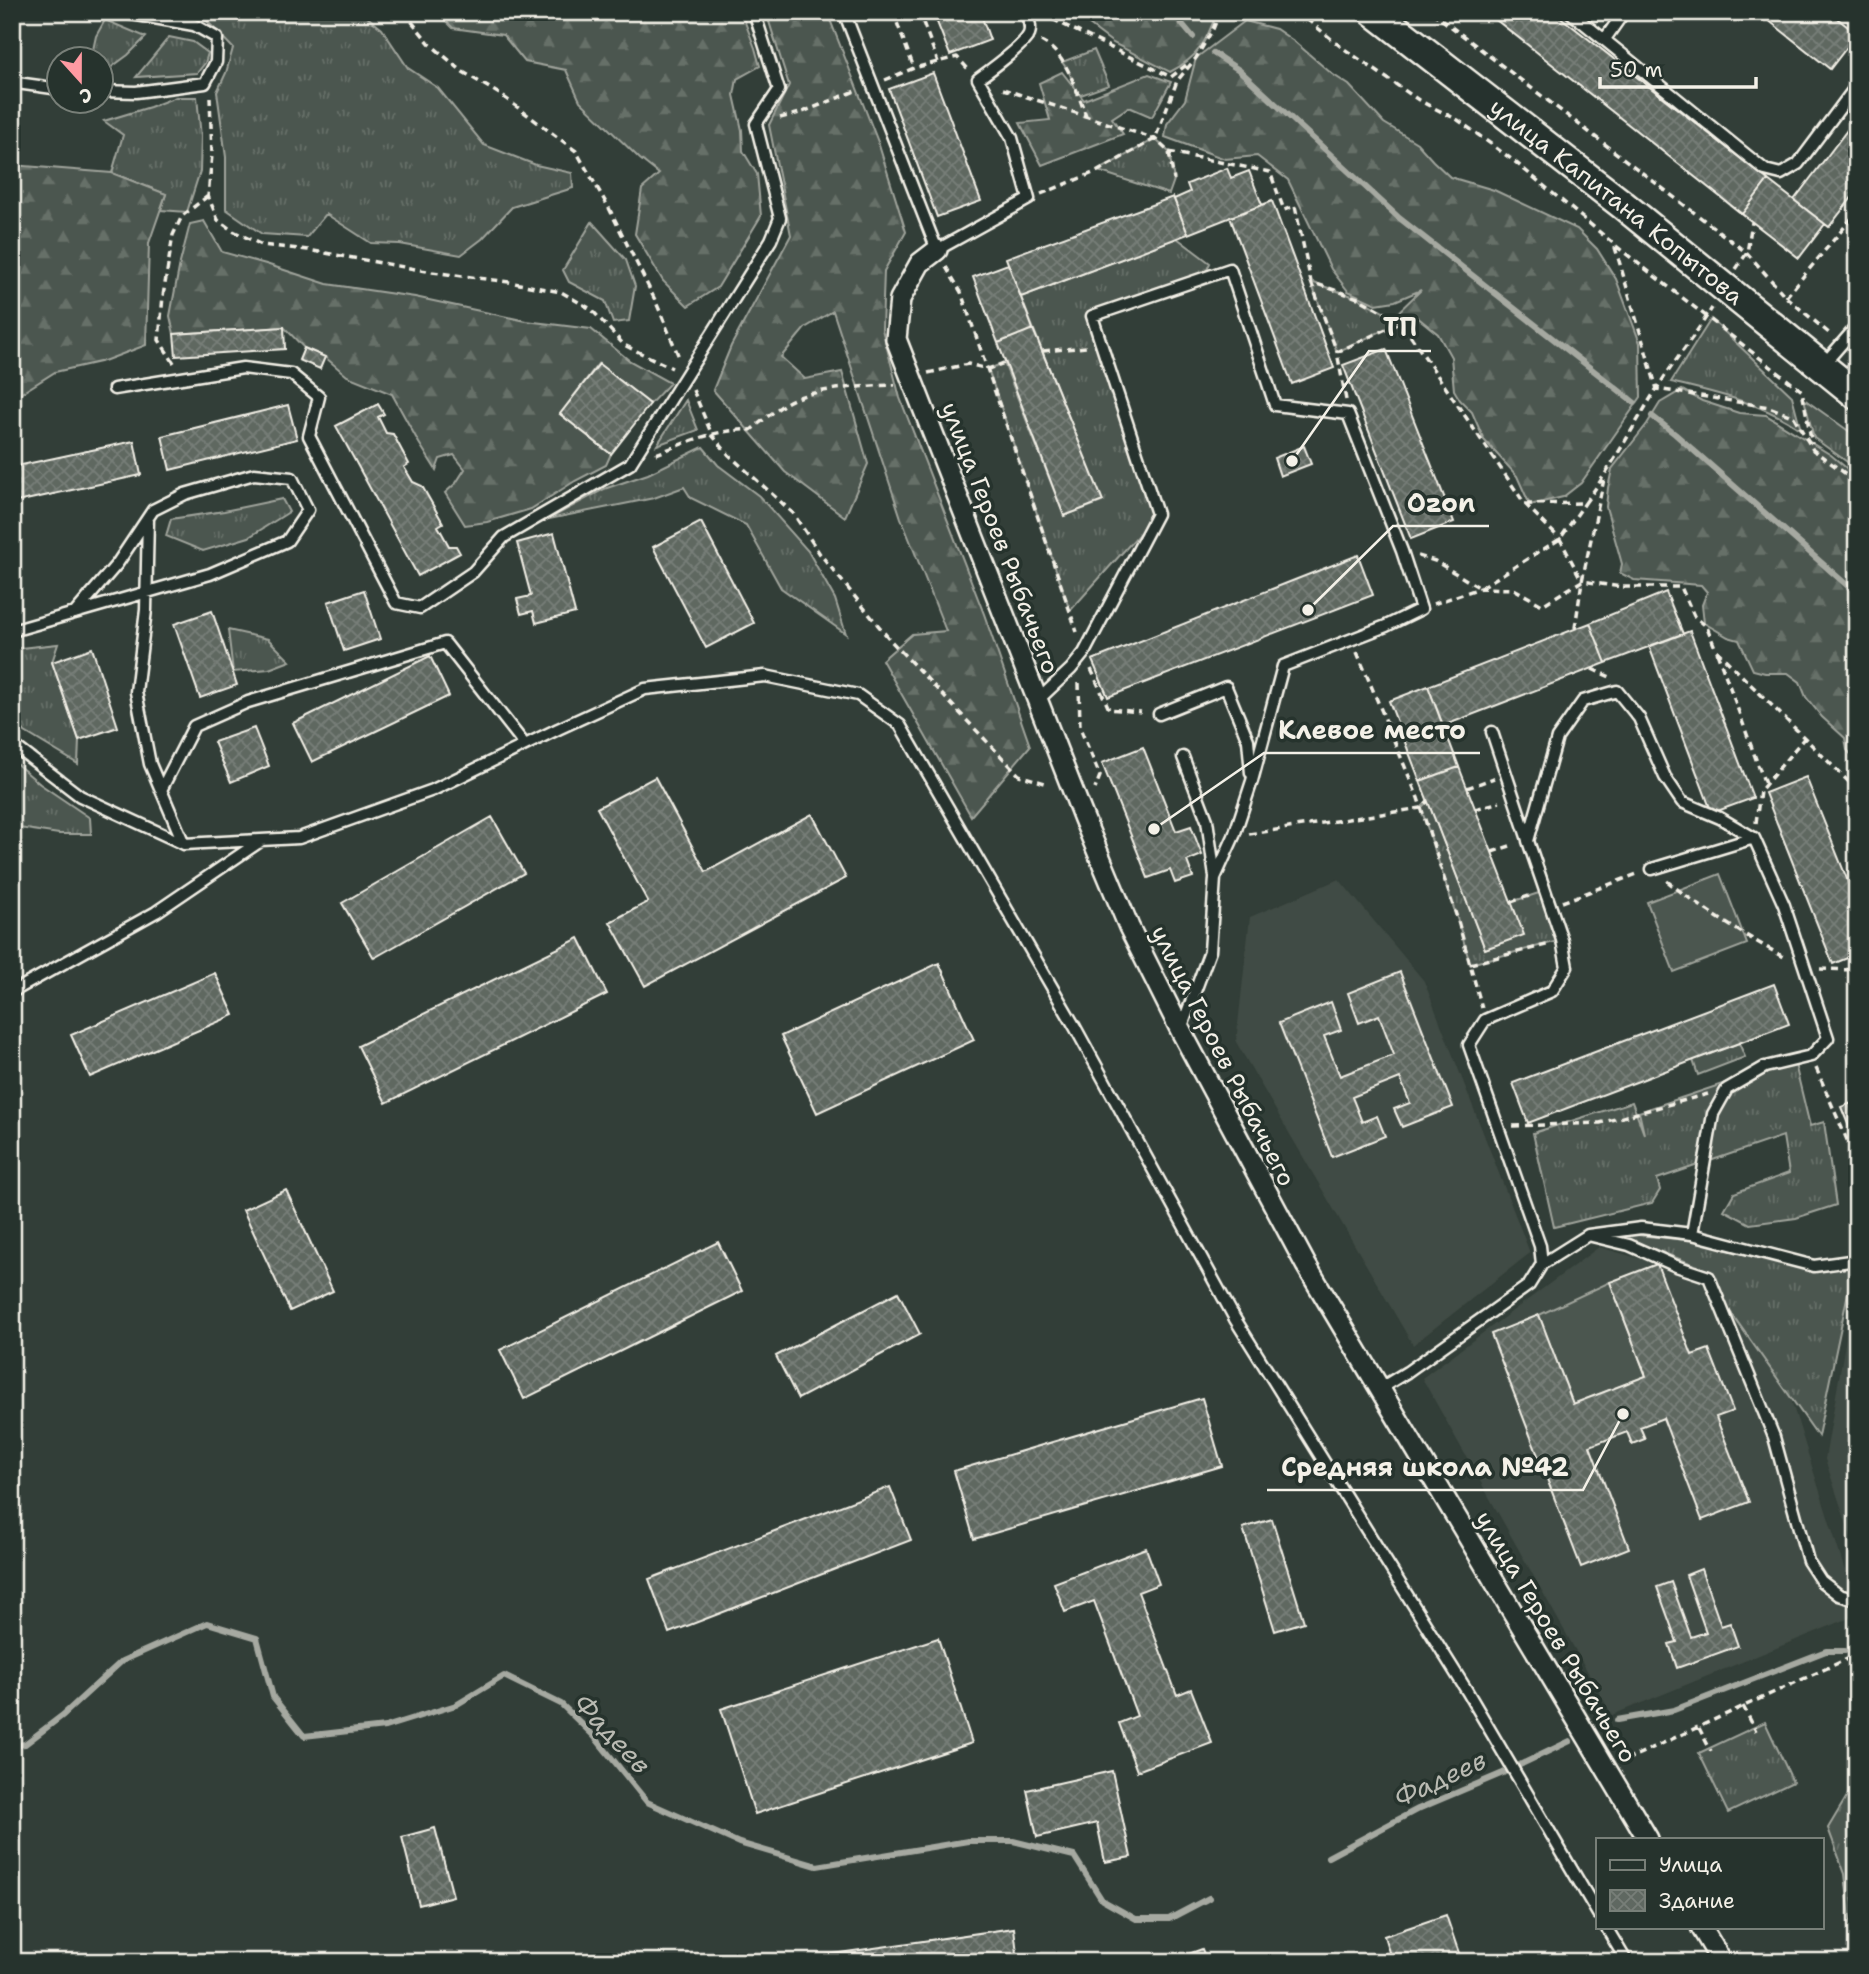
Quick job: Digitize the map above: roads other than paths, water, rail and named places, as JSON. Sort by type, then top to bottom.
[{"type":"main road","name":"улица Капитана Копытова","points":[[1374,12],[1623,205],[1857,395]]},
{"type":"street","name":"улица Героев Рыбачьего","points":[[937,250],[920,263],[900,299],[896,339],[905,383],[1129,927],[1181,1031],[1306,1265],[1647,1838]]},
{"type":"street","points":[[1702,1928],[1722,1962]]},
{"type":"lane","points":[[116,92],[205,83],[216,62],[217,38],[194,25],[120,12]]},
{"type":"lane","points":[[114,388],[243,368],[290,374],[319,397],[309,436],[396,603],[420,608],[473,572],[504,537],[630,464],[771,240],[780,218],[756,124],[779,90],[754,12]]},
{"type":"lane","points":[[844,12],[937,250],[1029,199],[1012,138],[978,79],[1000,63],[1029,35],[1031,24],[1027,12]]},
{"type":"lane","points":[[1570,12],[1765,170],[1781,174],[1798,164],[1857,85]]},
{"type":"lane","points":[[1605,39],[1624,12]]},
{"type":"lane","points":[[12,79],[16,83],[46,87]]},
{"type":"lane","points":[[1036,701],[1071,669],[1084,653],[1157,514],[1092,316],[1230,268],[1275,405],[1348,414],[1402,551],[1421,609],[1386,626],[1283,666],[1252,781],[1234,836],[1215,878]]},
{"type":"lane","points":[[1821,367],[1857,326]]},
{"type":"lane","points":[[12,631],[75,613],[146,592],[210,574],[287,541],[308,510],[292,478],[254,474],[185,494],[153,510],[117,564],[75,613]]},
{"type":"lane","points":[[148,518],[146,610],[136,692],[150,764],[184,844]]},
{"type":"lane","points":[[161,790],[194,726],[248,702],[445,643],[525,745]]},
{"type":"lane","points":[[12,744],[80,796],[184,844],[299,838],[421,794],[645,690],[765,676],[858,695],[900,725],[1074,1027],[1235,1319],[1467,1691],[1596,1911]]},
{"type":"lane","points":[[1159,713],[1226,687],[1248,740],[1252,781]]},
{"type":"lane","points":[[1528,841],[1557,738],[1583,701],[1617,691],[1639,718],[1665,777],[1682,802],[1720,818],[1754,838],[1784,905],[1828,1038],[1811,1056],[1765,1067],[1727,1089],[1713,1114],[1692,1234]]},
{"type":"lane","points":[[1492,732],[1562,940],[1567,967],[1552,990],[1485,1020],[1469,1045],[1541,1246],[1542,1264]]},
{"type":"lane","points":[[1181,1031],[1210,951],[1215,878],[1206,820],[1183,757]]},
{"type":"lane","points":[[1652,869],[1754,838]]},
{"type":"lane","points":[[12,992],[156,912],[262,840]]},
{"type":"lane","points":[[1379,1389],[1529,1285],[1542,1264],[1588,1236],[1641,1228],[1692,1234],[1814,1266],[1857,1260]]},
{"type":"lane","points":[[1588,1236],[1629,1245],[1709,1278],[1774,1437],[1808,1561],[1821,1581],[1839,1595],[1857,1600]]},
{"type":"lane","points":[[1606,1928],[1627,1962]]},
{"type":"waterway","points":[[1172,12],[1193,37]]},
{"type":"waterway","points":[[1213,53],[1239,70],[1398,217],[1635,403]]},
{"type":"waterway","points":[[1652,416],[1857,594]]},
{"type":"waterway","name":"Фадеев","points":[[12,1746],[25,1744],[63,1715],[122,1661],[207,1623],[257,1638],[273,1697],[304,1736],[385,1727],[456,1705],[504,1676],[561,1704],[594,1736],[647,1802],[739,1843],[817,1866],[968,1841],[1013,1841],[1074,1856],[1102,1900],[1136,1919],[1169,1919],[1209,1898]]},
{"type":"waterway","name":"Фадеев","points":[[1617,1720],[1674,1710],[1826,1651],[1845,1651]]},
{"type":"waterway","name":"Фадеев","points":[[1328,1857],[1418,1809],[1570,1741]]},
{"type":"place","name":"ТП","points":[[1292,461]]},
{"type":"place","name":"Ozon","points":[[1308,610]]},
{"type":"place","name":"Клевое место","points":[[1154,829]]},
{"type":"place","name":"Средняя школа №42","points":[[1623,1414]]}]
